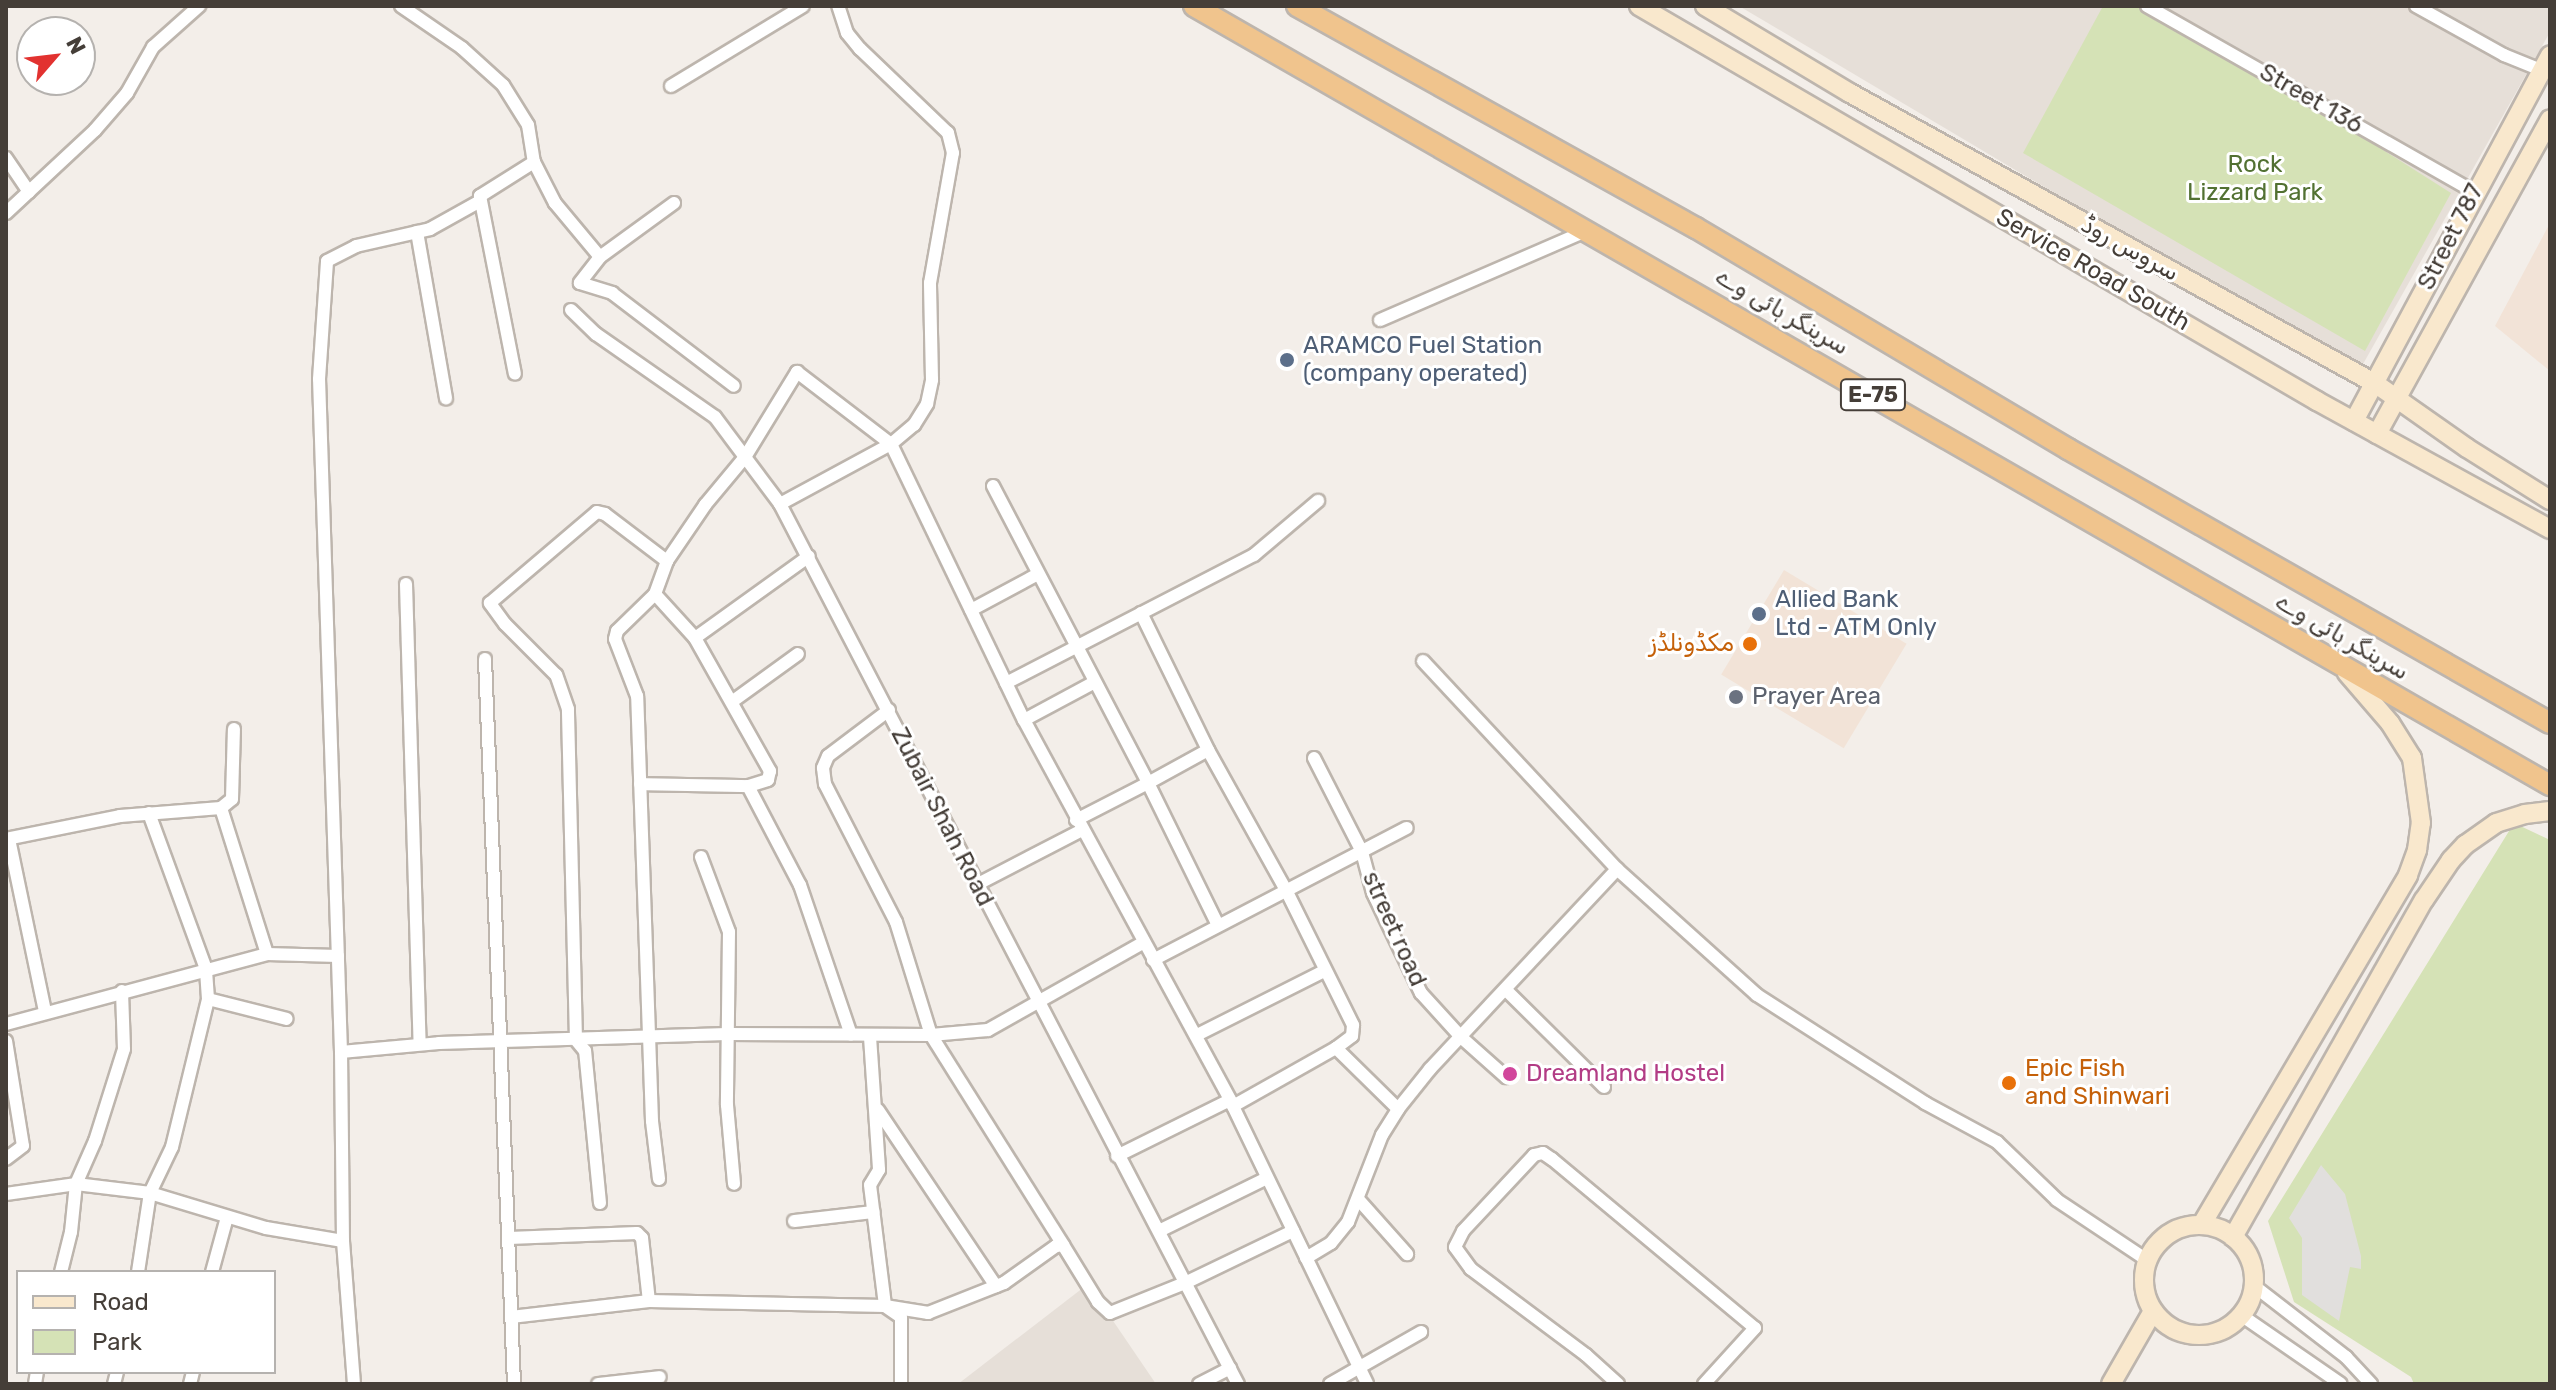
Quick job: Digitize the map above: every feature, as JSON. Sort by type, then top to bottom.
[{"type":"highway","name":"سرینگر ہائی وے","points":[[1194,6],[2550,785]]},
{"type":"highway","name":"سرینگر ہائی وے","points":[[1297,6],[1696,228],[2068,449],[2550,723]]},
{"type":"main road","name":"Service Road South","points":[[1639,6],[2354,421],[2550,529]]},
{"type":"main road","name":"سروس روڈ","points":[[1705,6],[1850,93],[2400,398],[2467,448],[2550,500]]},
{"type":"main road","name":"Street 787","points":[[2354,421],[2546,62]]},
{"type":"main road","name":"Street 787","points":[[2377,434],[2400,398],[2550,119]]},
{"type":"main road","points":[[2202,1224],[2408,875],[2417,850],[2421,823],[2412,758],[2370,696],[2339,665]]},
{"type":"main road","points":[[2233,1237],[2416,913],[2451,860],[2472,839],[2496,823],[2525,814],[2550,811]]},
{"type":"main road","points":[[2202,1224],[2233,1237],[2249,1259],[2253,1285],[2241,1315],[2220,1331],[2193,1334],[2165,1323],[2153,1311],[2146,1295],[2147,1260],[2168,1233],[2202,1224]]},
{"type":"main road","points":[[2111,1384],[2153,1311]]},
{"type":"street","points":[[6,213],[95,130],[127,93],[153,47],[199,6]]},
{"type":"street","points":[[401,6],[462,48],[503,85],[528,125],[534,162],[555,203],[600,257]]},
{"type":"street","points":[[671,86],[803,6]]},
{"type":"street","points":[[780,504],[891,444],[914,425],[929,392],[930,283],[953,153],[948,133],[847,33],[838,6]]},
{"type":"street","name":"Street 136","points":[[2147,6],[2474,192]]},
{"type":"street","points":[[2416,6],[2504,55],[2546,62]]},
{"type":"street","points":[[6,158],[29,192]]},
{"type":"street","points":[[515,374],[480,201],[482,192],[534,162]]},
{"type":"street","points":[[354,1384],[343,1241],[341,1052],[319,379],[327,261],[356,246],[430,229],[480,201]]},
{"type":"street","points":[[674,203],[600,257],[580,283],[612,293],[734,386]]},
{"type":"street","points":[[1380,320],[1588,230]]},
{"type":"street","points":[[417,232],[446,399]]},
{"type":"street","name":"Zubair Shah Road","points":[[571,310],[596,334],[715,417],[780,504],[1238,1384]]},
{"type":"street","points":[[659,1179],[652,1121],[637,696],[615,639],[617,631],[655,594],[667,561],[705,505],[745,457],[797,372],[891,444],[1024,720],[1232,1103],[1367,1384]]},
{"type":"street","points":[[993,486],[1093,683],[1148,783],[1218,925]]},
{"type":"street","points":[[1006,683],[1254,555],[1318,501]]},
{"type":"street","points":[[600,1203],[585,1051],[576,1040],[568,709],[556,675],[505,624],[490,603],[597,512],[605,514],[667,561]]},
{"type":"street","points":[[695,638],[809,556]]},
{"type":"street","points":[[971,610],[1038,574]]},
{"type":"street","points":[[406,584],[420,1044]]},
{"type":"street","points":[[640,784],[748,786],[768,780],[770,771],[695,638],[655,594]]},
{"type":"street","points":[[1117,1156],[1232,1103],[1336,1048],[1352,1036],[1353,1025],[1286,890],[1208,750],[1141,613]]},
{"type":"street","points":[[733,701],[798,654]]},
{"type":"street","points":[[485,659],[514,1384]]},
{"type":"street","points":[[1423,661],[1617,869],[1757,995],[1925,1103],[1997,1142],[2057,1200],[2147,1260]]},
{"type":"street","points":[[1024,720],[1093,683]]},
{"type":"street","points":[[889,710],[828,756],[823,768],[825,784],[896,922],[931,1035],[1098,1302],[1110,1313],[1185,1283],[1293,1231]]},
{"type":"street","points":[[45,1012],[8,839],[149,813],[221,808],[232,799],[234,729]]},
{"type":"street","points":[[976,885],[1208,750]]},
{"type":"street","name":"street road","points":[[1314,758],[1362,852],[1373,893],[1421,993],[1462,1038],[1506,1077]]},
{"type":"street","points":[[748,786],[800,885],[851,1035]]},
{"type":"street","points":[[221,808],[267,954]]},
{"type":"street","points":[[138,1270],[150,1193],[172,1147],[208,999],[206,969],[149,813]]},
{"type":"street","points":[[1153,960],[1407,828]]},
{"type":"street","points":[[701,857],[729,932],[727,1105],[734,1184]]},
{"type":"street","points":[[1306,1258],[1331,1243],[1348,1222],[1382,1135],[1398,1109],[1430,1069],[1617,869]]},
{"type":"street","points":[[341,1052],[420,1044],[499,1041],[727,1034],[870,1037],[988,1030],[1144,942]]},
{"type":"street","points":[[6,1024],[267,954],[338,956]]},
{"type":"street","points":[[1197,1035],[1324,971]]},
{"type":"street","points":[[1506,990],[1604,1087]]},
{"type":"street","points":[[62,1270],[71,1232],[76,1184],[95,1141],[124,1049],[122,991]]},
{"type":"street","points":[[208,999],[287,1019]]},
{"type":"street","points":[[870,1037],[879,1170],[870,1185],[885,1306],[901,1317],[901,1384]]},
{"type":"street","points":[[6,1041],[23,1146],[6,1159]]},
{"type":"street","points":[[1336,1048],[1398,1109]]},
{"type":"street","points":[[876,1108],[996,1286]]},
{"type":"street","points":[[1618,1384],[1586,1355],[1471,1269],[1455,1247],[1463,1231],[1534,1155],[1543,1153],[1552,1159],[1755,1328],[1704,1384]]},
{"type":"street","points":[[1159,1231],[1267,1178]]},
{"type":"street","points":[[6,1194],[76,1184],[150,1193],[266,1228],[343,1241]]},
{"type":"street","points":[[1358,1199],[1407,1254]]},
{"type":"street","points":[[794,1221],[873,1212]]},
{"type":"street","points":[[213,1270],[227,1217]]},
{"type":"street","points":[[509,1238],[637,1233],[642,1238],[649,1301]]},
{"type":"street","points":[[511,1317],[649,1301],[885,1306],[928,1313],[996,1286],[1056,1246],[1063,1245]]},
{"type":"street","points":[[2253,1285],[2346,1357],[2371,1384]]},
{"type":"street","points":[[2241,1315],[2341,1384]]},
{"type":"street","points":[[1330,1384],[1421,1332]]},
{"type":"street","points":[[1199,1384],[1230,1368]]},
{"type":"street","points":[[598,1384],[660,1377]]},
{"type":"shaded area","points":[[1739,6],[2550,6],[2550,32],[2358,373]]},
{"type":"shaded area","points":[[2550,223],[2550,371],[2495,326]]},
{"type":"shaded area","points":[[1784,570],[1907,644],[1844,748],[1721,675]]},
{"type":"shaded area","points":[[2321,1165],[2345,1194],[2361,1256],[2361,1269],[2350,1267],[2339,1321],[2302,1295],[2302,1238],[2289,1218]]},
{"type":"shaded area","points":[[1088,1284],[1156,1384],[958,1384]]},
{"type":"green space","name":"Rock Lizzard Park","points":[[2103,6],[2140,6],[2301,98],[2451,193],[2365,351],[2023,153]]},
{"type":"green space","points":[[2514,823],[2550,840],[2550,1384],[2414,1384],[2411,1377],[2294,1302],[2268,1221]]},
{"type":"place","name":"ARAMCO Fuel Station (company operated)","points":[[1287,360]]},
{"type":"place","name":"Allied Bank Ltd - ATM Only","points":[[1759,614]]},
{"type":"place","name":"مکڈونلڈز","points":[[1750,644]]},
{"type":"place","name":"Prayer Area","points":[[1736,697]]},
{"type":"place","name":"Dreamland Hostel","points":[[1510,1074]]},
{"type":"place","name":"Epic Fish and Shinwari","points":[[2009,1083]]}]
